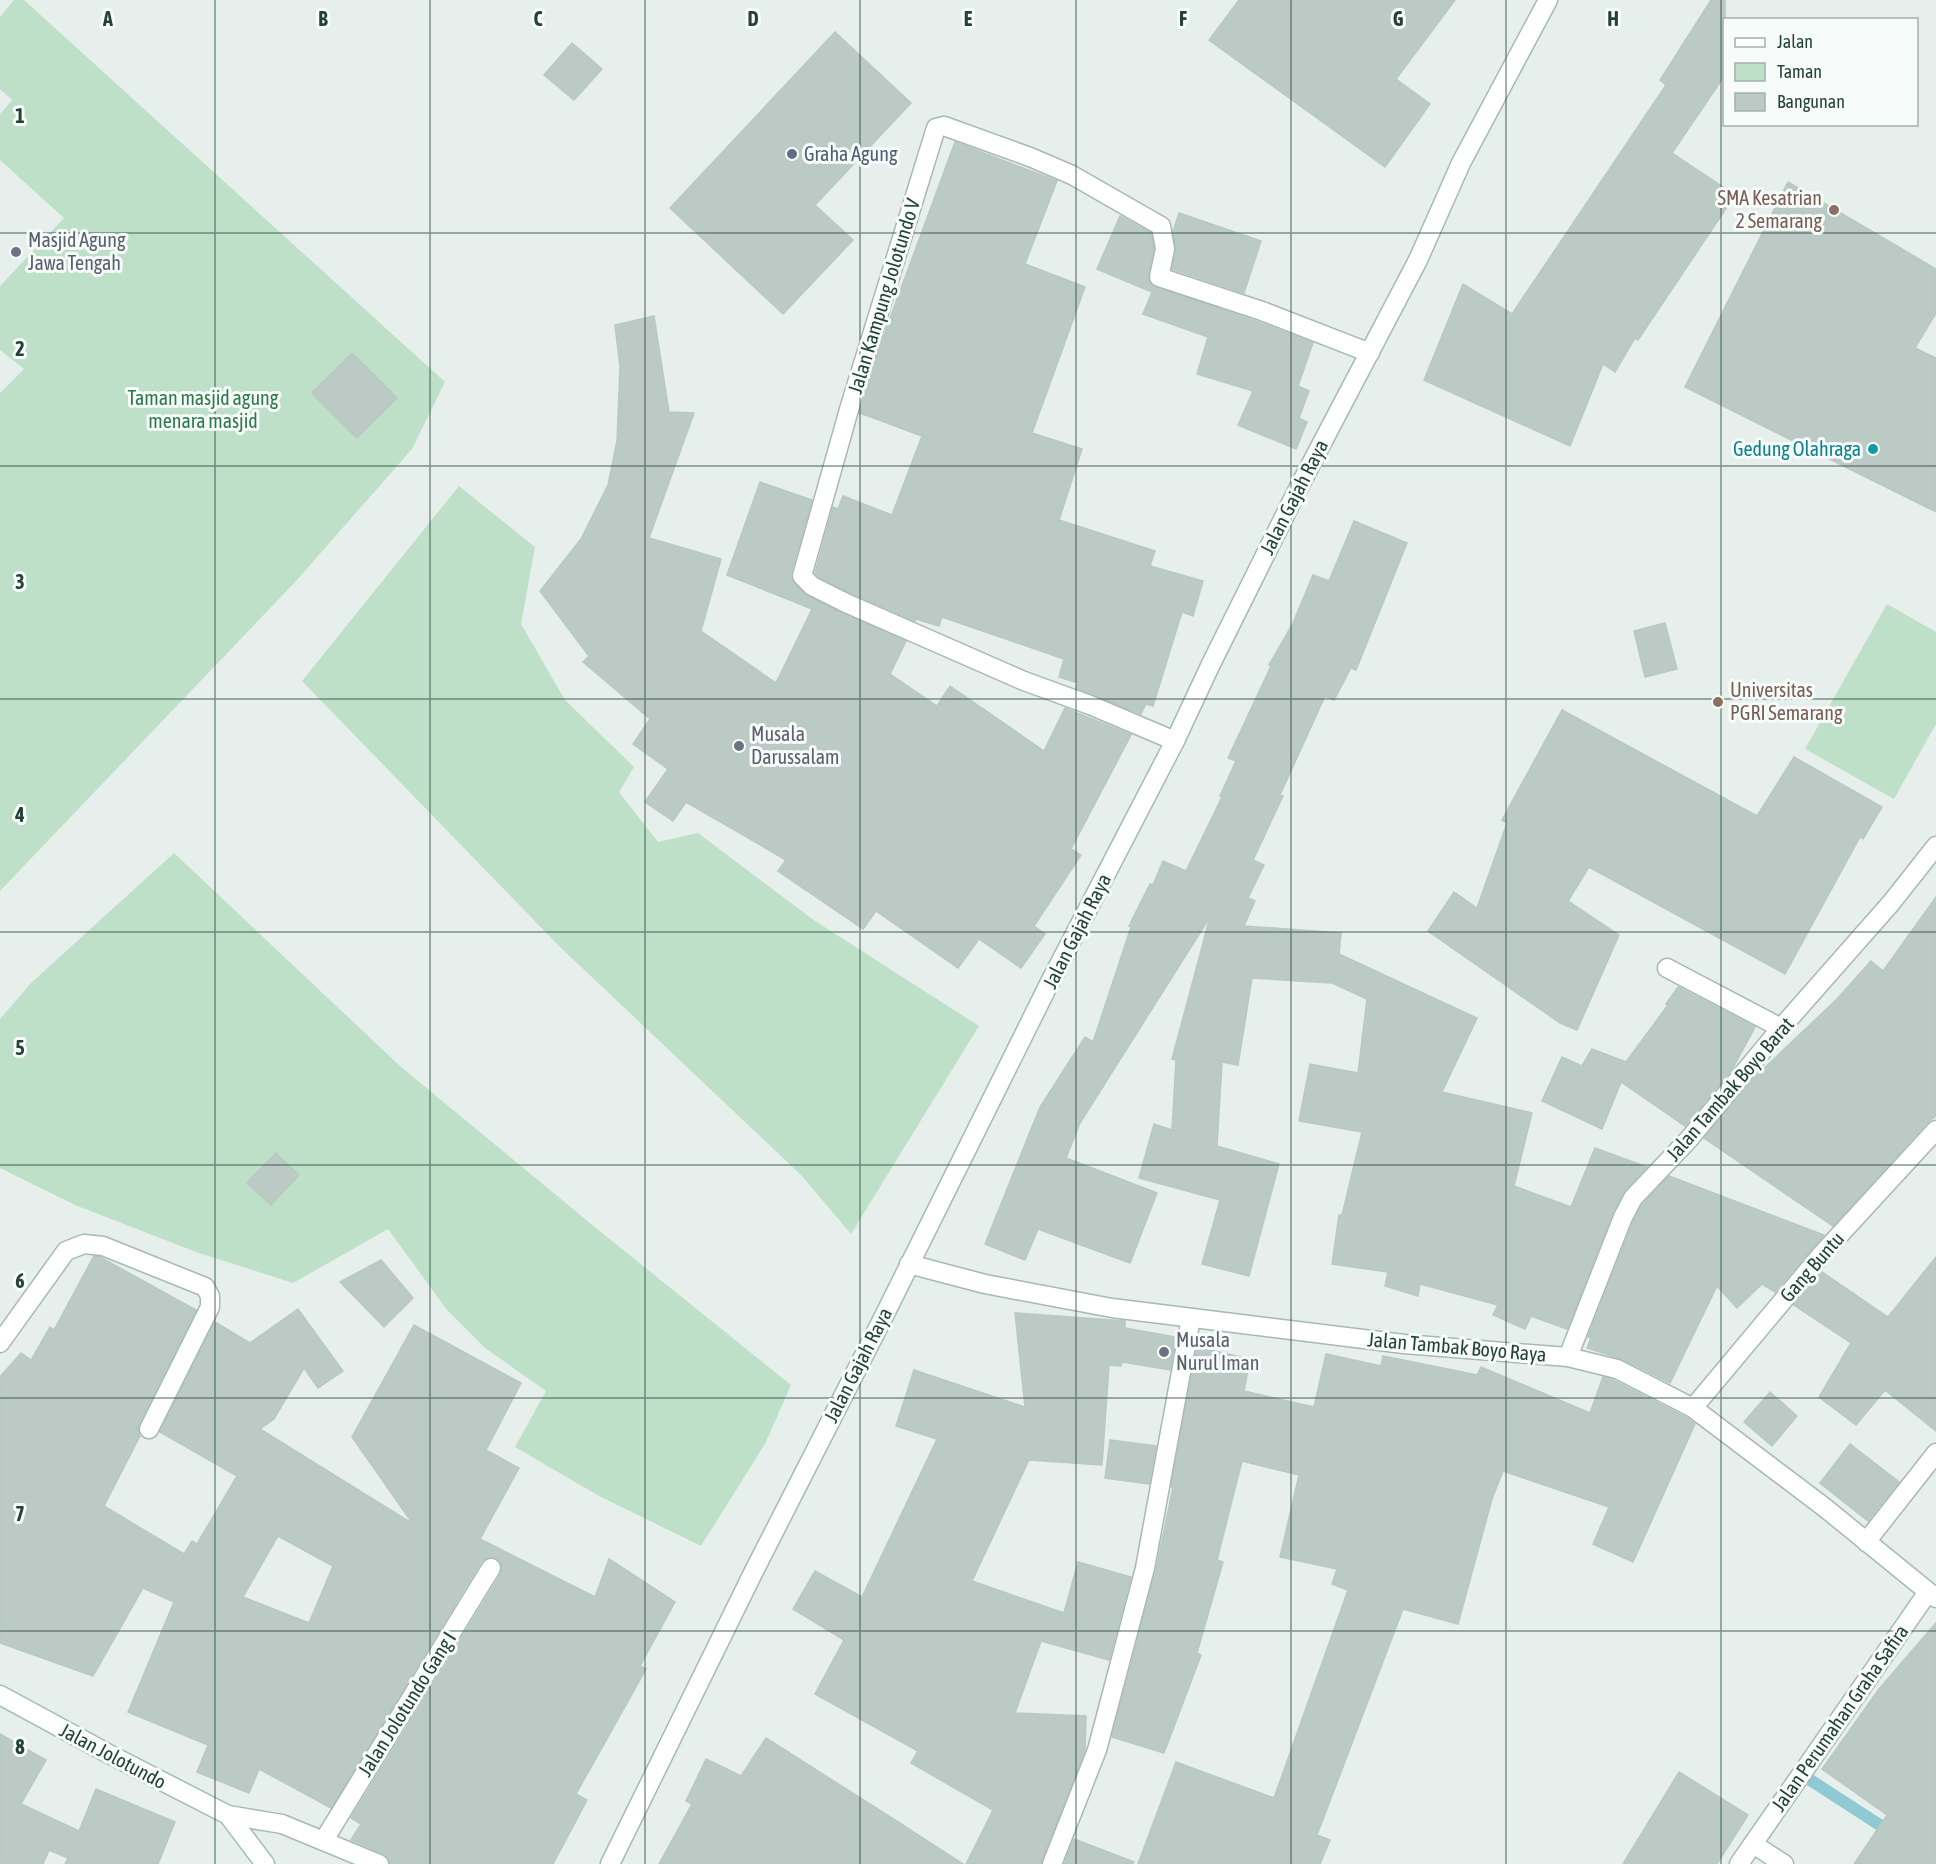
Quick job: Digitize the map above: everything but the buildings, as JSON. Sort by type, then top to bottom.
[{"type":"street","name":"Jalan Gajah Raya","points":[[610,1864],[753,1573],[1050,982],[1175,741],[1300,485],[1418,260],[1461,163],[1548,0]]},
{"type":"street","name":"Jalan Kampung Jolotundo V","points":[[1175,741],[1090,705],[1024,681],[846,603],[812,586],[802,576],[850,406],[936,128],[944,126],[1072,175],[1161,226],[1165,249],[1159,277],[1262,311],[1370,353]]},
{"type":"street","name":"Jalan Tambak Boyo Barat","points":[[1568,1357],[1623,1216],[1633,1198],[1689,1139],[1781,1028],[1891,903],[1936,846]]},
{"type":"street","points":[[1667,968],[1781,1028]]},
{"type":"street","name":"Gang Buntu","points":[[1693,1408],[1822,1254],[1936,1130]]},
{"type":"street","points":[[0,1343],[66,1251],[84,1244],[103,1246],[205,1287],[210,1296],[210,1307],[149,1430]]},
{"type":"street","name":"Jalan Tambak Boyo Raya","points":[[909,1264],[985,1284],[1112,1308],[1404,1344],[1568,1357],[1617,1369],[1693,1408],[1824,1507],[1932,1595]]},
{"type":"street","points":[[1052,1864],[1097,1750],[1145,1568],[1191,1318]]},
{"type":"street","points":[[1866,1542],[1936,1453]]},
{"type":"street","name":"Jalan Jolotundo Gang I","points":[[324,1840],[491,1568]]},
{"type":"street","name":"Jalan Perumahan Graha Safira","points":[[1739,1864],[1932,1595]]},
{"type":"street","name":"Jalan Jolotundo","points":[[0,1695],[107,1754],[228,1815],[282,1824],[379,1864]]},
{"type":"street","name":"Jalan Jolotundo","points":[[228,1815],[265,1864]]},
{"type":"street","points":[[1753,1844],[1784,1864]]},
{"type":"green space","name":"Taman masjid agung menara masjid","points":[[14,0],[24,0],[445,382],[412,449],[296,581],[0,891],[0,393],[24,369],[0,350],[0,286],[64,218],[0,160],[0,114],[12,100],[0,89],[0,17]]},
{"type":"green space","points":[[459,486],[535,547],[521,624],[565,700],[634,767],[619,792],[658,842],[698,833],[815,921],[979,1026],[851,1234],[801,1175],[559,946],[302,681]]},
{"type":"green space","points":[[1887,604],[1936,632],[1936,724],[1894,799],[1805,749]]},
{"type":"green space","points":[[174,853],[400,1066],[791,1385],[765,1444],[701,1546],[599,1496],[515,1447],[546,1391],[485,1348],[447,1310],[388,1229],[293,1283],[196,1252],[75,1205],[0,1168],[0,1019],[31,983]]},
{"type":"waterway","points":[[1801,1774],[1892,1833]]},
{"type":"place","name":"Graha Agung","points":[[792,154]]},
{"type":"place","name":"SMA Kesatrian 2 Semarang","points":[[1834,210]]},
{"type":"place","name":"Masjid Agung Jawa Tengah","points":[[16,252]]},
{"type":"place","name":"Gedung Olahraga","points":[[1873,449]]},
{"type":"place","name":"Universitas PGRI Semarang","points":[[1718,702]]},
{"type":"place","name":"Musala Darussalam","points":[[739,746]]},
{"type":"place","name":"Musala Nurul Iman","points":[[1164,1352]]}]
